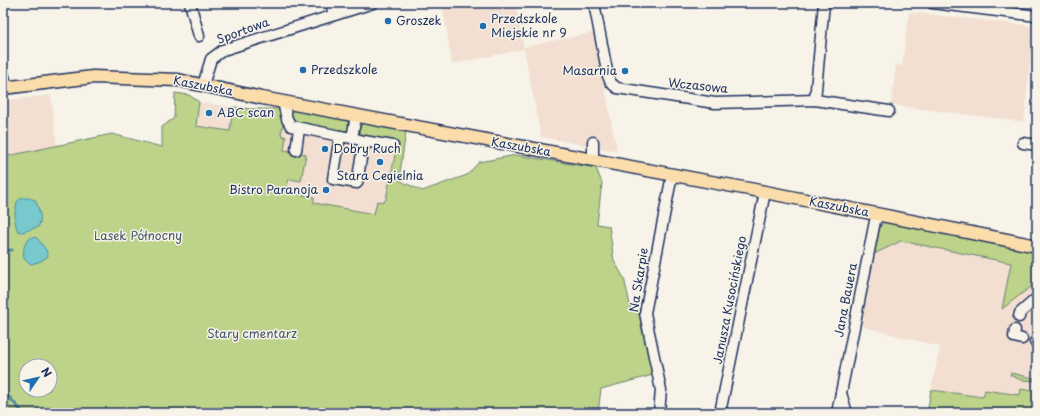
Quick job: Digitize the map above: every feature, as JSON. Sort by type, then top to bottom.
[{"type":"main road","name":"Kaszubska","points":[[5,87],[93,77],[158,78],[203,85],[356,116],[765,192],[1037,246]]},
{"type":"street","points":[[190,3],[199,36]]},
{"type":"street","points":[[331,3],[334,15]]},
{"type":"street","name":"Sportowa","points":[[203,85],[212,59],[223,50],[373,3]]},
{"type":"street","name":"Wczasowa","points":[[594,3],[608,76],[614,87],[714,103],[815,100],[889,111]]},
{"type":"street","points":[[815,100],[824,3]]},
{"type":"street","points":[[932,3],[1037,16]]},
{"type":"street","points":[[3,73],[5,87]]},
{"type":"street","points":[[283,102],[287,122],[291,126],[300,129],[393,146]]},
{"type":"street","points":[[352,138],[356,116]]},
{"type":"street","points":[[296,150],[300,129]]},
{"type":"street","points":[[340,136],[333,179],[357,184],[364,141]]},
{"type":"street","points":[[593,142],[593,160]]},
{"type":"street","points":[[1023,143],[1037,145]]},
{"type":"street","name":"Na Skarpie","points":[[658,413],[661,390],[645,313],[672,175]]},
{"type":"street","name":"Janusza Kusocińskiego","points":[[720,413],[765,192]]},
{"type":"street","name":"Jana Bauera","points":[[837,413],[875,220],[879,215]]},
{"type":"street","points":[[1019,318],[1020,313],[1037,298]]},
{"type":"street","points":[[1015,330],[1014,337],[1022,339]]},
{"type":"street","name":"Jana Bauera","points":[[841,392],[847,413]]},
{"type":"shaded area","points":[[442,3],[515,3],[524,47],[594,32],[617,151],[541,137],[524,49],[452,64]]},
{"type":"shaded area","points":[[909,12],[1034,26],[1024,122],[891,105],[896,65],[902,66]]},
{"type":"shaded area","points":[[51,95],[57,146],[3,157],[3,101]]},
{"type":"shaded area","points":[[199,102],[233,107],[230,131],[196,126]]},
{"type":"shaded area","points":[[284,119],[349,128],[399,138],[386,199],[375,214],[313,203],[314,197],[286,192],[289,179],[300,181],[292,152],[284,150],[281,135]]},
{"type":"shaded area","points":[[901,241],[1037,268],[1037,399],[984,397],[931,390],[940,347],[861,326],[874,254]]},
{"type":"green space","name":"Lasek Północny","points":[[175,93],[189,95],[199,102],[196,126],[230,131],[233,107],[251,109],[280,109],[284,119],[281,135],[286,137],[284,150],[306,154],[301,181],[289,179],[286,192],[314,197],[314,203],[374,214],[377,201],[384,202],[386,199],[397,145],[361,136],[359,130],[363,123],[406,131],[399,180],[422,191],[467,175],[479,162],[516,155],[596,168],[602,183],[597,224],[609,226],[614,261],[624,278],[631,309],[640,311],[642,329],[653,375],[601,389],[598,413],[3,413],[3,157],[112,134],[162,147],[162,127],[174,118]]},
{"type":"green space","points":[[294,110],[344,119],[348,122],[349,128],[345,132],[296,126],[290,115]]},
{"type":"green space","points":[[885,222],[1037,251],[1037,282],[1002,309],[1011,263],[901,241],[874,254],[880,226]]},
{"type":"green space","points":[[1011,373],[1037,379],[1037,381],[1021,380],[1010,375]]},
{"type":"green space","points":[[1021,389],[1037,392],[1037,413],[927,413],[931,390],[983,397],[985,390],[1020,395]]},
{"type":"water","points":[[21,198],[35,200],[40,217],[38,227],[22,232],[18,231],[15,220],[17,202]]},
{"type":"water","points":[[32,237],[37,238],[46,250],[48,256],[41,261],[31,264],[24,259],[24,247]]},
{"type":"waterway","points":[[3,251],[12,250]]},
{"type":"waterway","points":[[3,390],[23,413]]},
{"type":"place","name":"Groszek","points":[[388,21]]},
{"type":"place","name":"Przedszkole Miejskie nr 9","points":[[483,26]]},
{"type":"place","name":"Przedszkole","points":[[303,70]]},
{"type":"place","name":"Masarnia","points":[[625,71]]},
{"type":"place","name":"ABC scan","points":[[209,113]]},
{"type":"place","name":"Dobry Ruch","points":[[325,149]]},
{"type":"place","name":"Stara Cegielnia","points":[[380,162]]},
{"type":"place","name":"Bistro Paranoja","points":[[326,190]]},
{"type":"park label","name":"Stary cmentarz","points":[[252,334]]}]
